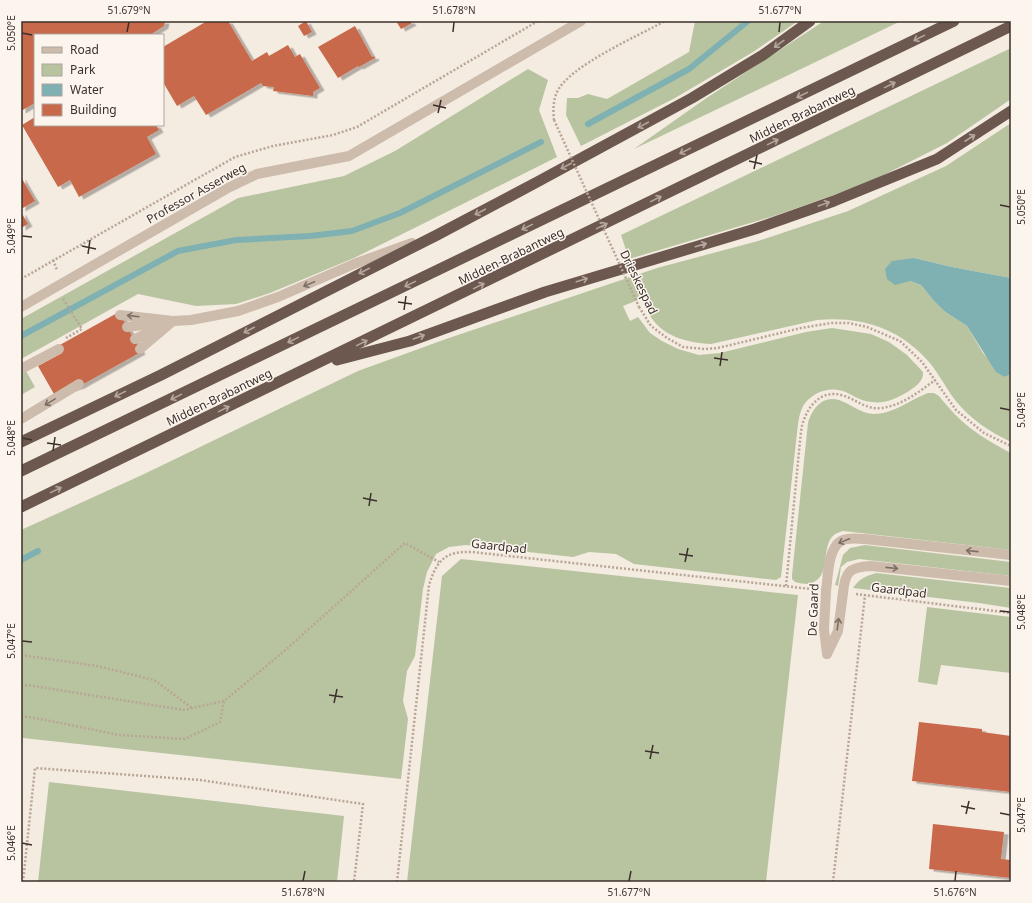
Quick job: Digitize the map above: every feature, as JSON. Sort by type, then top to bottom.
[{"type":"highway","points":[[21,442],[161,375],[436,235],[692,98],[763,56],[810,21]]},
{"type":"highway","name":"Midden-Brabantweg","points":[[21,471],[954,21]]},
{"type":"highway","name":"Midden-Brabantweg","points":[[21,507],[314,366],[1011,26]]},
{"type":"highway","points":[[314,366],[410,340],[545,292],[755,229],[834,201],[937,159],[1011,111]]},
{"type":"street","name":"Professor Asserweg","points":[[21,307],[222,192],[257,174],[349,156],[582,21]]},
{"type":"street","points":[[127,327],[191,320],[238,311],[278,297],[354,264],[436,235]]},
{"type":"street","points":[[120,315],[173,321]]},
{"type":"street","points":[[135,339],[173,321]]},
{"type":"street","points":[[140,349],[173,321]]},
{"type":"street","points":[[21,369],[59,349]]},
{"type":"street","points":[[21,420],[79,384]]},
{"type":"street","name":"De Gaard","points":[[1011,555],[865,539],[852,538],[841,541],[835,545],[832,552],[826,591],[824,629],[827,654],[838,631],[844,580],[852,569],[860,566],[870,566],[1011,581]]},
{"type":"path","name":"Professor Asserweg","points":[[21,279],[235,157],[273,146],[333,135],[357,127],[538,21]]},
{"type":"path","name":"Drieskespad","points":[[665,21],[598,57],[565,80],[557,93],[553,108],[554,120],[639,307],[651,326],[667,338],[683,346],[704,349],[718,348],[801,328],[831,323],[849,323],[867,327],[900,341],[922,362],[956,410],[984,433],[1011,446]]},
{"type":"path","points":[[59,349],[56,344],[82,328],[66,304]]},
{"type":"path","points":[[786,586],[800,441],[803,420],[811,405],[822,396],[831,394],[841,395],[867,407],[880,408],[892,406],[916,394],[935,380]]},
{"type":"path","points":[[21,686],[27,685],[184,710],[224,701],[282,653],[405,543],[439,562],[429,585],[397,882]]},
{"type":"path","name":"Gaardpad","points":[[439,562],[455,552],[472,552],[826,591]]},
{"type":"path","name":"Gaardpad","points":[[843,593],[1011,613]]},
{"type":"path","points":[[833,882],[865,595]]},
{"type":"path","points":[[21,655],[97,666],[154,680],[192,708]]},
{"type":"path","points":[[21,716],[119,735],[185,739],[220,722],[224,701]]},
{"type":"path","points":[[23,882],[35,768],[200,780],[363,804],[354,882]]},
{"type":"green space","points":[[695,21],[798,21],[753,52],[675,98],[581,146],[566,115],[567,98],[578,98],[588,94],[607,99],[689,52]]},
{"type":"green space","points":[[824,21],[901,21],[634,149],[705,99]]},
{"type":"green space","points":[[1011,48],[1011,99],[947,143],[868,183],[774,216],[629,259],[621,235]]},
{"type":"green space","points":[[528,69],[548,80],[539,110],[557,157],[354,258],[270,293],[236,304],[196,306],[138,294],[21,359],[21,319],[238,198],[344,176],[395,151]]},
{"type":"green space","points":[[1011,123],[1011,278],[914,258],[910,281],[921,285],[944,311],[967,326],[983,353],[1005,377],[1011,374],[1011,442],[988,429],[967,413],[955,400],[929,362],[917,350],[892,333],[879,327],[849,320],[817,320],[711,344],[693,342],[668,333],[654,322],[649,314],[654,309],[648,296],[623,306],[630,321],[638,317],[650,333],[662,341],[678,349],[699,355],[720,353],[806,332],[832,328],[871,334],[889,342],[907,355],[923,372],[919,383],[909,391],[887,401],[868,401],[843,391],[832,389],[815,394],[806,401],[800,413],[798,424],[781,577],[776,580],[634,564],[616,554],[589,552],[573,557],[466,545],[449,547],[436,554],[427,572],[423,589],[415,656],[407,671],[403,701],[408,719],[401,779],[23,738],[21,750],[21,530],[142,475],[358,371],[446,339],[657,268],[758,241],[848,211],[946,166]]},
{"type":"green space","points":[[26,371],[35,387],[21,395],[21,376]]},
{"type":"green space","points":[[928,393],[934,393],[939,396],[963,422],[989,441],[1011,453],[1011,550],[843,531],[835,534],[830,540],[827,547],[823,570],[820,576],[815,581],[807,584],[795,582],[792,579],[792,575],[808,423],[815,408],[823,401],[833,399],[839,400],[864,412],[873,414],[881,413],[888,412]]},
{"type":"green space","points":[[865,545],[1011,562],[1011,576],[859,559],[847,562],[841,567],[838,586],[835,585],[843,555],[850,548]]},
{"type":"green space","points":[[461,559],[798,595],[766,882],[407,882],[442,576]]},
{"type":"green space","points":[[876,573],[1011,588],[1011,608],[853,588],[863,578]]},
{"type":"green space","points":[[927,607],[1011,617],[1011,673],[941,665],[937,685],[918,682]]},
{"type":"green space","points":[[49,782],[344,816],[337,882],[38,882]]},
{"type":"water","points":[[914,258],[1011,278],[1011,374],[1005,377],[996,372],[967,326],[944,311],[921,285],[910,281],[895,285],[887,279],[885,269],[892,261]]},
{"type":"building","points":[[21,21],[165,21],[164,26],[152,34],[34,34],[34,104],[21,111]]},
{"type":"building","points":[[207,21],[228,21],[252,61],[267,52],[269,56],[288,45],[295,57],[300,54],[320,88],[313,92],[313,96],[273,91],[274,87],[263,86],[261,83],[206,115],[194,96],[177,106],[164,84],[164,46]]},
{"type":"building","points":[[306,21],[312,32],[304,36],[298,26]]},
{"type":"building","points":[[396,21],[410,21],[412,23],[401,29]]},
{"type":"building","points":[[355,26],[372,57],[374,56],[375,58],[338,78],[318,47]]},
{"type":"building","points":[[34,118],[34,126],[157,126],[159,130],[147,137],[156,154],[79,197],[70,180],[58,187],[22,125]]},
{"type":"building","points":[[21,177],[35,201],[21,209]]},
{"type":"building","points":[[21,212],[28,224],[21,228]]},
{"type":"building","points":[[119,312],[141,352],[80,386],[54,394],[38,366],[62,353],[58,346]]},
{"type":"building","points":[[919,722],[982,729],[982,732],[1011,736],[1011,792],[912,781]]},
{"type":"building","points":[[933,824],[1004,832],[1001,859],[1011,860],[1011,878],[929,869]]},
{"type":"waterway","points":[[588,124],[689,69],[748,21]]},
{"type":"waterway","points":[[21,336],[178,251],[236,240],[310,236],[352,231],[400,213],[541,142]]},
{"type":"waterway","points":[[21,560],[38,551]]}]
